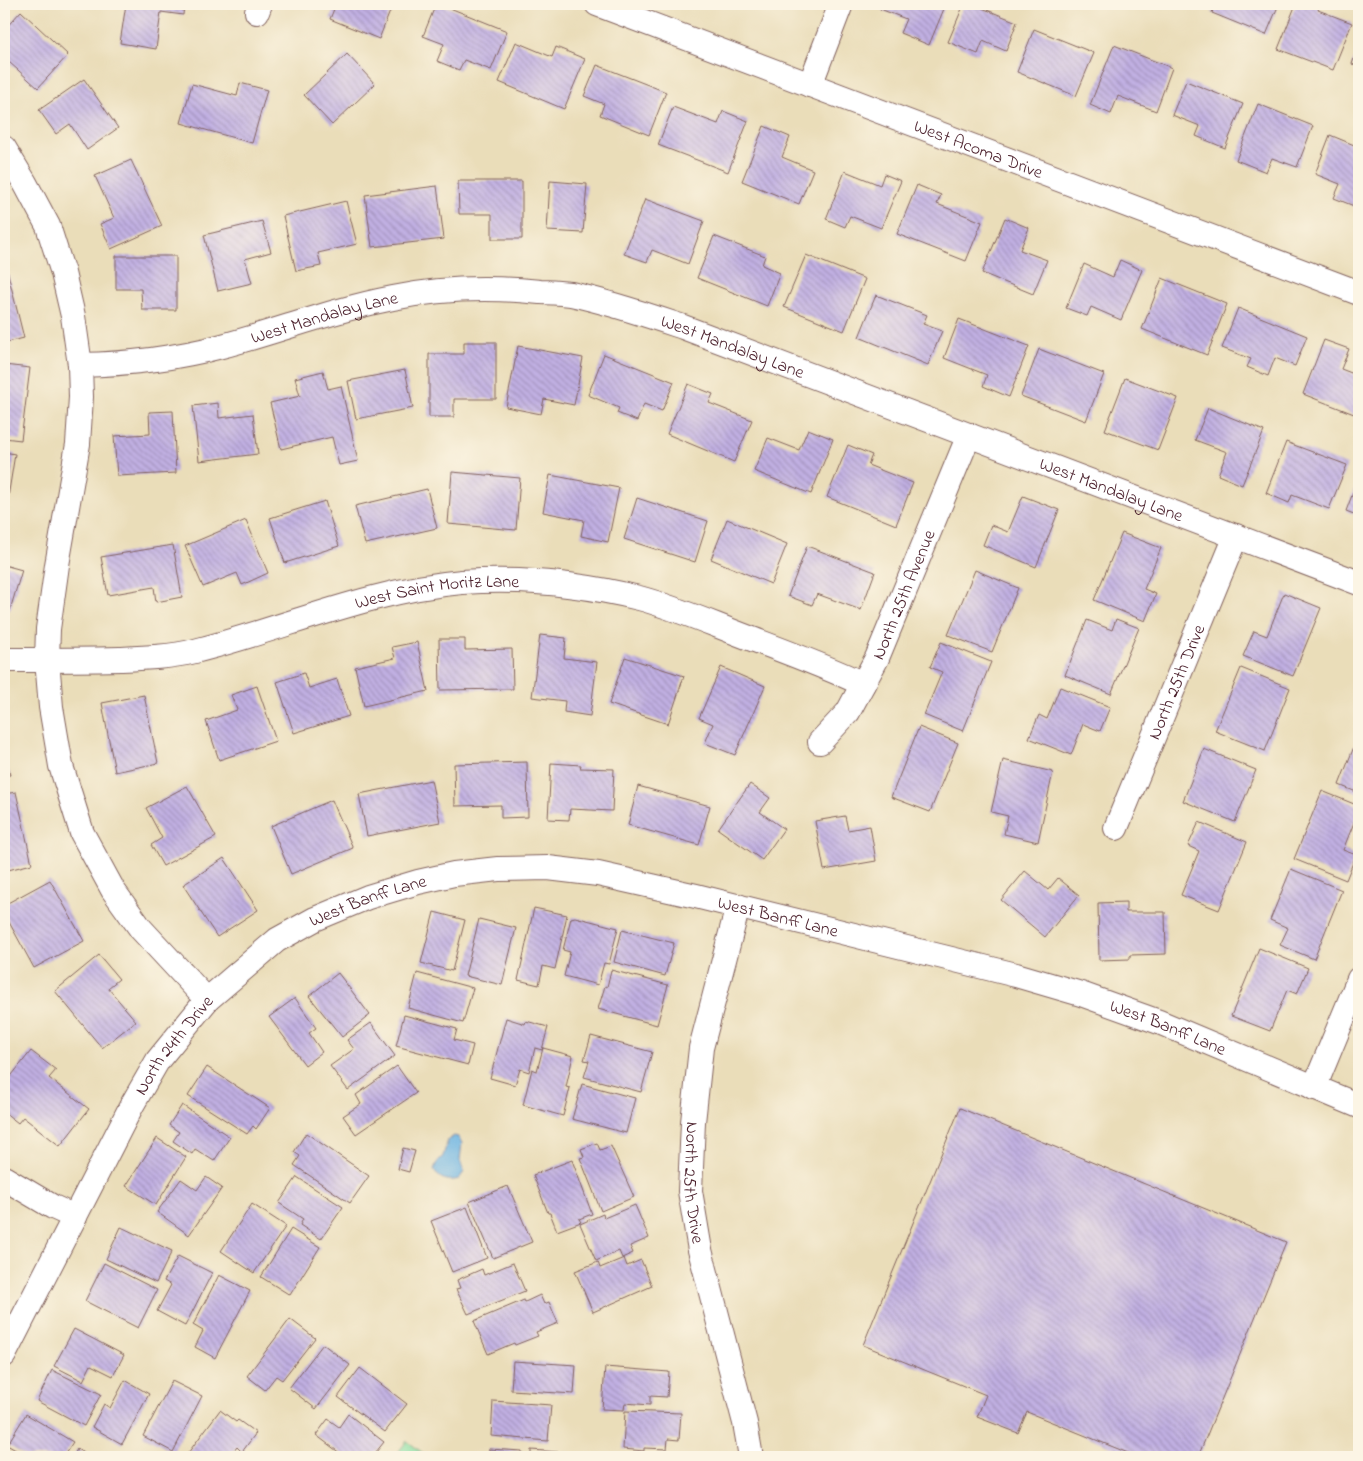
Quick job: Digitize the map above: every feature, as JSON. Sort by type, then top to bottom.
[{"type":"street","name":"West Acoma Drive","points":[[597,4],[1359,293]]},
{"type":"street","points":[[810,85],[841,4]]},
{"type":"street","points":[[4,148],[25,182],[48,226],[66,281],[80,365],[81,397],[78,444],[48,629],[47,660]]},
{"type":"street","name":"West Mandalay Lane","points":[[80,365],[140,363],[190,354],[223,346],[336,311],[394,297],[459,289],[522,290],[570,294],[644,314],[1359,583]]},
{"type":"street","name":"North 25th Avenue","points":[[820,742],[848,712],[877,658],[969,435]]},
{"type":"street","name":"North 25th Drive","points":[[1116,828],[1236,536]]},
{"type":"street","name":"West Saint Moritz Lane","points":[[4,660],[148,658],[192,652],[368,600],[459,582],[494,580],[590,588],[638,598],[683,612],[863,684]]},
{"type":"street","name":"North 24th Drive","points":[[4,1355],[124,1121],[158,1060],[208,1000],[141,929],[113,890],[82,833],[61,766],[51,707],[47,660]]},
{"type":"street","name":"West Banff Lane","points":[[208,1000],[277,940],[315,919],[368,897],[418,882],[454,874],[548,868],[598,874],[738,906],[1016,975],[1081,994],[1159,1022],[1359,1106]]},
{"type":"street","name":"North 25th Drive","points":[[738,906],[701,1048],[693,1122],[690,1191],[700,1250],[746,1422],[751,1457]]},
{"type":"street","points":[[1314,1088],[1359,979]]},
{"type":"street","points":[[4,1178],[53,1207],[75,1217]]},
{"type":"green space","points":[[407,1441],[427,1456],[394,1457]]},
{"type":"water","points":[[454,1136],[458,1137],[462,1143],[460,1160],[464,1172],[459,1179],[448,1180],[441,1178],[434,1170],[436,1164],[443,1156],[448,1140]]},
{"type":"building","points":[[126,4],[184,4],[183,15],[161,12],[156,49],[120,43]]},
{"type":"building","points":[[336,4],[393,4],[379,39],[330,19]]},
{"type":"building","points":[[436,4],[507,31],[491,70],[464,60],[459,70],[437,61],[444,44],[423,36]]},
{"type":"building","points":[[882,4],[946,4],[929,45],[900,33],[906,19],[880,9]]},
{"type":"building","points":[[964,4],[972,4],[1017,22],[1006,51],[983,41],[978,54],[948,42]]},
{"type":"building","points":[[1215,4],[1279,4],[1266,35],[1212,13]]},
{"type":"building","points":[[1296,4],[1320,4],[1318,10],[1352,23],[1333,70],[1278,49]]},
{"type":"building","points":[[21,11],[68,55],[38,88],[9,62],[4,67],[4,30]]},
{"type":"building","points":[[1034,29],[1094,53],[1076,96],[1017,72]]},
{"type":"building","points":[[516,42],[552,57],[556,47],[585,59],[564,109],[499,82]]},
{"type":"building","points":[[1114,45],[1172,68],[1156,111],[1118,96],[1111,114],[1090,105]]},
{"type":"building","points":[[1359,45],[1359,67],[1352,64]]},
{"type":"building","points":[[347,54],[375,84],[332,125],[304,95]]},
{"type":"building","points":[[597,65],[666,92],[649,135],[600,115],[604,104],[584,96]]},
{"type":"building","points":[[84,79],[118,128],[87,150],[70,124],[56,134],[39,110]]},
{"type":"building","points":[[1186,81],[1243,104],[1225,148],[1196,136],[1200,126],[1172,115]]},
{"type":"building","points":[[240,83],[267,90],[252,143],[181,123],[192,84],[237,96]]},
{"type":"building","points":[[1258,104],[1313,126],[1297,167],[1272,158],[1266,172],[1236,160]]},
{"type":"building","points":[[673,107],[718,124],[723,111],[748,121],[728,172],[658,145]]},
{"type":"building","points":[[764,126],[790,137],[782,157],[813,170],[799,204],[742,181]]},
{"type":"building","points":[[1330,135],[1359,147],[1359,208],[1334,198],[1340,184],[1315,174]]},
{"type":"building","points":[[131,160],[162,226],[111,249],[100,224],[114,218],[95,176]]},
{"type":"building","points":[[845,171],[880,185],[884,174],[901,181],[881,228],[850,216],[845,227],[826,219]]},
{"type":"building","points":[[458,181],[522,181],[522,239],[492,239],[492,214],[459,214]]},
{"type":"building","points":[[550,181],[587,184],[583,233],[547,231]]},
{"type":"building","points":[[917,185],[941,195],[937,204],[982,222],[966,261],[897,234]]},
{"type":"building","points":[[437,186],[444,239],[372,247],[365,195]]},
{"type":"building","points":[[645,199],[704,221],[688,264],[652,250],[647,262],[624,254]]},
{"type":"building","points":[[346,201],[357,244],[318,253],[321,266],[296,271],[283,216]]},
{"type":"building","points":[[1005,218],[1029,228],[1020,250],[1047,260],[1033,294],[982,273]]},
{"type":"building","points":[[262,221],[271,252],[245,259],[252,283],[218,291],[204,235]]},
{"type":"building","points":[[714,236],[765,256],[762,265],[780,273],[767,306],[697,278]]},
{"type":"building","points":[[806,255],[865,279],[844,331],[784,307]]},
{"type":"building","points":[[116,256],[176,256],[176,310],[142,310],[141,289],[116,289]]},
{"type":"building","points":[[4,258],[24,338],[4,343]]},
{"type":"building","points":[[1120,260],[1142,270],[1121,320],[1091,307],[1087,316],[1066,308],[1084,264],[1113,277]]},
{"type":"building","points":[[1162,278],[1227,304],[1207,355],[1142,329]]},
{"type":"building","points":[[876,295],[927,315],[923,324],[942,331],[928,365],[859,337]]},
{"type":"building","points":[[1238,308],[1307,336],[1295,366],[1275,358],[1268,376],[1247,367],[1251,359],[1222,348]]},
{"type":"building","points":[[959,319],[1029,346],[1009,397],[983,386],[987,375],[944,358]]},
{"type":"building","points":[[1324,340],[1349,349],[1341,369],[1359,376],[1359,416],[1303,394]]},
{"type":"building","points":[[464,342],[496,342],[496,399],[454,399],[454,417],[429,417],[429,354],[464,354]]},
{"type":"building","points":[[518,346],[583,358],[574,405],[544,399],[541,414],[506,407]]},
{"type":"building","points":[[1039,349],[1104,374],[1086,421],[1021,396]]},
{"type":"building","points":[[604,354],[674,382],[662,411],[644,404],[637,421],[617,413],[619,408],[588,395]]},
{"type":"building","points":[[4,365],[30,368],[21,440],[4,438]]},
{"type":"building","points":[[405,370],[413,408],[356,419],[348,381]]},
{"type":"building","points":[[323,371],[328,389],[341,386],[358,461],[339,465],[332,437],[281,449],[270,403],[300,396],[295,378]]},
{"type":"building","points":[[1125,378],[1178,398],[1158,450],[1105,430]]},
{"type":"building","points":[[688,384],[713,394],[709,403],[752,420],[734,462],[667,434]]},
{"type":"building","points":[[218,403],[219,418],[253,414],[258,454],[199,461],[193,406]]},
{"type":"building","points":[[1208,408],[1264,431],[1242,485],[1218,475],[1227,452],[1195,440]]},
{"type":"building","points":[[173,411],[176,473],[117,476],[114,436],[150,434],[149,412]]},
{"type":"building","points":[[808,429],[833,439],[811,494],[754,471],[768,438],[799,450]]},
{"type":"building","points":[[1286,442],[1347,465],[1329,509],[1292,495],[1289,503],[1266,493]]},
{"type":"building","points":[[848,445],[872,455],[868,465],[913,483],[896,525],[827,497]]},
{"type":"building","points":[[4,452],[15,454],[5,516],[4,516]]},
{"type":"building","points":[[452,472],[520,478],[516,530],[448,524]]},
{"type":"building","points":[[550,475],[619,488],[608,542],[581,536],[584,520],[543,512]]},
{"type":"building","points":[[1359,477],[1359,516],[1346,511]]},
{"type":"building","points":[[427,489],[437,528],[365,544],[355,506]]},
{"type":"building","points":[[1023,496],[1059,510],[1036,567],[983,545],[991,525],[1008,532]]},
{"type":"building","points":[[637,498],[708,521],[695,562],[624,539]]},
{"type":"building","points":[[325,501],[339,546],[285,563],[270,518]]},
{"type":"building","points":[[727,519],[787,544],[771,584],[711,559]]},
{"type":"building","points":[[246,520],[268,573],[242,585],[237,573],[203,587],[185,546]]},
{"type":"building","points":[[1122,533],[1161,548],[1144,589],[1156,594],[1145,621],[1094,600]]},
{"type":"building","points":[[173,545],[182,597],[156,602],[154,587],[108,595],[101,557]]},
{"type":"building","points":[[807,546],[875,572],[861,610],[817,594],[812,605],[788,596]]},
{"type":"building","points":[[4,565],[22,570],[10,610],[4,608]]},
{"type":"building","points":[[975,570],[1018,588],[992,652],[948,635]]},
{"type":"building","points":[[1284,593],[1321,608],[1293,676],[1243,656],[1254,631],[1267,636]]},
{"type":"building","points":[[1116,619],[1139,628],[1111,694],[1065,675],[1087,620],[1112,630]]},
{"type":"building","points":[[540,635],[566,638],[564,658],[597,662],[590,716],[564,712],[565,701],[532,697]]},
{"type":"building","points":[[439,639],[465,639],[465,650],[512,649],[513,689],[440,690]]},
{"type":"building","points":[[417,642],[428,691],[364,706],[355,667],[395,658],[392,647]]},
{"type":"building","points":[[941,642],[991,662],[963,731],[924,715],[942,672],[930,667]]},
{"type":"building","points":[[625,657],[684,676],[668,724],[609,704]]},
{"type":"building","points":[[721,667],[765,686],[735,755],[705,743],[713,724],[699,718]]},
{"type":"building","points":[[1241,668],[1290,688],[1265,751],[1215,731]]},
{"type":"building","points":[[304,673],[309,688],[337,679],[349,716],[294,733],[277,682]]},
{"type":"building","points":[[257,686],[276,741],[219,760],[206,721],[237,710],[231,695]]},
{"type":"building","points":[[1060,687],[1110,707],[1100,731],[1083,724],[1071,755],[1029,738],[1039,715],[1047,719]]},
{"type":"building","points":[[144,695],[158,763],[115,772],[102,703]]},
{"type":"building","points":[[919,727],[958,743],[930,812],[891,797]]},
{"type":"building","points":[[1359,734],[1359,793],[1339,785]]},
{"type":"building","points":[[1204,749],[1256,770],[1235,822],[1183,801]]},
{"type":"building","points":[[4,753],[10,775],[4,776]]},
{"type":"building","points":[[1003,760],[1053,772],[1038,842],[1004,834],[1008,816],[991,812]]},
{"type":"building","points":[[527,762],[528,817],[501,818],[501,805],[455,806],[454,764]]},
{"type":"building","points":[[551,763],[581,765],[580,768],[614,769],[612,811],[570,809],[569,820],[548,819]]},
{"type":"building","points":[[431,780],[440,822],[367,836],[359,794]]},
{"type":"building","points":[[750,784],[770,798],[760,812],[784,829],[762,860],[718,829]]},
{"type":"building","points":[[187,786],[216,837],[163,866],[151,845],[162,838],[146,808]]},
{"type":"building","points":[[638,786],[710,806],[699,845],[628,825]]},
{"type":"building","points":[[1322,791],[1359,806],[1343,850],[1356,855],[1346,880],[1294,859]]},
{"type":"building","points":[[16,792],[32,864],[4,871],[4,794]]},
{"type":"building","points":[[332,800],[353,848],[291,874],[271,826]]},
{"type":"building","points":[[845,816],[848,830],[870,826],[876,861],[824,870],[815,821]]},
{"type":"building","points":[[1199,822],[1247,842],[1219,910],[1181,895],[1199,851],[1188,846]]},
{"type":"building","points":[[224,858],[258,910],[217,937],[183,885]]},
{"type":"building","points":[[1291,869],[1342,890],[1314,959],[1280,945],[1288,928],[1270,920]]},
{"type":"building","points":[[1025,871],[1048,890],[1058,878],[1079,895],[1045,937],[1001,900]]},
{"type":"building","points":[[50,880],[84,941],[34,968],[4,913],[4,905]]},
{"type":"building","points":[[1126,902],[1126,912],[1165,912],[1166,954],[1130,955],[1130,959],[1099,960],[1098,903]]},
{"type":"building","points":[[534,908],[567,915],[555,969],[543,966],[539,985],[518,980]]},
{"type":"building","points":[[434,912],[465,920],[452,971],[421,963]]},
{"type":"building","points":[[575,917],[618,928],[609,964],[604,963],[598,985],[564,976],[570,952],[563,950],[571,918]]},
{"type":"building","points":[[479,919],[516,928],[502,985],[465,976]]},
{"type":"building","points":[[622,930],[674,943],[665,976],[614,962]]},
{"type":"building","points":[[1259,948],[1308,968],[1297,994],[1287,990],[1270,1031],[1231,1016]]},
{"type":"building","points":[[99,955],[119,979],[108,988],[136,1021],[102,1048],[55,991]]},
{"type":"building","points":[[611,970],[668,985],[657,1025],[598,1009],[605,986],[607,987]]},
{"type":"building","points":[[338,973],[370,1015],[342,1037],[309,996]]},
{"type":"building","points":[[417,973],[473,988],[463,1023],[408,1008]]},
{"type":"building","points":[[295,998],[316,1028],[309,1033],[322,1052],[305,1065],[269,1017]]},
{"type":"building","points":[[404,1015],[457,1029],[454,1040],[473,1045],[468,1065],[396,1046]]},
{"type":"building","points":[[506,1018],[525,1024],[526,1021],[548,1027],[542,1050],[535,1048],[529,1072],[520,1069],[515,1085],[490,1078]]},
{"type":"building","points":[[371,1023],[395,1056],[348,1090],[330,1066],[354,1049],[347,1040]]},
{"type":"building","points":[[591,1036],[652,1052],[641,1092],[584,1077],[589,1061],[584,1060]]},
{"type":"building","points":[[543,1048],[573,1056],[566,1087],[570,1088],[563,1116],[523,1105],[532,1069],[537,1071]]},
{"type":"building","points":[[31,1051],[56,1070],[49,1078],[89,1109],[60,1146],[23,1117],[18,1123],[4,1112],[4,1085]]},
{"type":"building","points":[[397,1066],[416,1093],[356,1134],[343,1116],[361,1104],[356,1095]]},
{"type":"building","points":[[207,1067],[270,1108],[256,1129],[253,1126],[247,1134],[188,1096]]},
{"type":"building","points":[[582,1084],[635,1098],[626,1133],[572,1119]]},
{"type":"building","points":[[182,1105],[230,1137],[214,1161],[195,1149],[192,1154],[173,1141],[179,1132],[169,1125]]},
{"type":"building","points":[[960,1108],[1286,1242],[1198,1457],[1138,1457],[1027,1412],[1018,1433],[977,1417],[986,1395],[863,1345]]},
{"type":"building","points":[[306,1133],[369,1176],[350,1203],[294,1165],[300,1156],[294,1152]]},
{"type":"building","points":[[157,1138],[186,1157],[156,1205],[126,1186]]},
{"type":"building","points":[[597,1143],[600,1150],[611,1146],[634,1197],[601,1211],[580,1158],[584,1157],[581,1149]]},
{"type":"building","points":[[403,1148],[415,1151],[409,1172],[398,1169]]},
{"type":"building","points":[[572,1160],[592,1214],[579,1219],[581,1222],[557,1231],[533,1175]]},
{"type":"building","points":[[206,1177],[222,1188],[189,1235],[157,1212],[181,1179],[197,1190]]},
{"type":"building","points":[[297,1177],[343,1207],[321,1239],[300,1225],[303,1219],[279,1203]]},
{"type":"building","points":[[508,1186],[532,1242],[493,1258],[469,1202]]},
{"type":"building","points":[[252,1204],[286,1226],[254,1273],[221,1251]]},
{"type":"building","points":[[635,1205],[649,1238],[630,1246],[633,1253],[622,1258],[619,1251],[596,1261],[580,1224],[603,1214],[604,1218]]},
{"type":"building","points":[[467,1207],[487,1258],[452,1272],[431,1221]]},
{"type":"building","points":[[121,1227],[172,1251],[156,1283],[106,1259]]},
{"type":"building","points":[[291,1229],[320,1247],[290,1295],[261,1277]]},
{"type":"building","points":[[178,1256],[212,1273],[185,1326],[157,1311],[171,1285],[164,1281]]},
{"type":"building","points":[[624,1258],[627,1266],[641,1260],[652,1286],[593,1312],[575,1271],[598,1262],[600,1268]]},
{"type":"building","points":[[104,1263],[157,1290],[138,1328],[85,1301]]},
{"type":"building","points":[[513,1263],[525,1291],[468,1314],[456,1289],[460,1288],[457,1280],[482,1269],[484,1275]]},
{"type":"building","points":[[219,1275],[250,1291],[215,1358],[195,1347],[203,1331],[193,1325]]},
{"type":"building","points":[[540,1295],[544,1304],[549,1302],[558,1323],[536,1332],[538,1336],[515,1345],[514,1343],[488,1354],[474,1321]]},
{"type":"building","points":[[290,1319],[315,1338],[282,1380],[276,1376],[265,1390],[247,1376]]},
{"type":"building","points":[[74,1329],[124,1355],[113,1376],[91,1365],[83,1381],[54,1366]]},
{"type":"building","points":[[323,1344],[350,1365],[316,1409],[289,1388]]},
{"type":"building","points":[[513,1361],[576,1365],[574,1394],[511,1390]]},
{"type":"building","points":[[605,1367],[669,1372],[667,1397],[650,1396],[650,1405],[625,1403],[624,1410],[602,1409]]},
{"type":"building","points":[[360,1368],[407,1404],[385,1432],[338,1397]]},
{"type":"building","points":[[52,1370],[101,1394],[84,1426],[37,1401]]},
{"type":"building","points":[[125,1380],[149,1394],[122,1444],[92,1427],[104,1404],[110,1408]]},
{"type":"building","points":[[172,1381],[202,1396],[173,1452],[143,1436]]},
{"type":"building","points":[[493,1401],[551,1405],[548,1441],[491,1436]]},
{"type":"building","points":[[220,1410],[256,1433],[242,1452],[237,1447],[229,1457],[185,1457]]},
{"type":"building","points":[[625,1411],[681,1413],[679,1440],[668,1439],[667,1449],[644,1448],[644,1451],[623,1449]]},
{"type":"building","points":[[26,1414],[73,1442],[63,1457],[28,1457],[7,1445]]},
{"type":"building","points":[[348,1414],[384,1442],[372,1457],[345,1457],[316,1435],[328,1419],[339,1427]]},
{"type":"building","points":[[77,1449],[90,1457],[73,1457]]},
{"type":"building","points":[[489,1449],[522,1451],[522,1457],[488,1457]]},
{"type":"building","points":[[531,1450],[572,1453],[572,1457],[531,1457]]},
{"type":"building","points":[[243,1451],[252,1457],[239,1457]]}]
